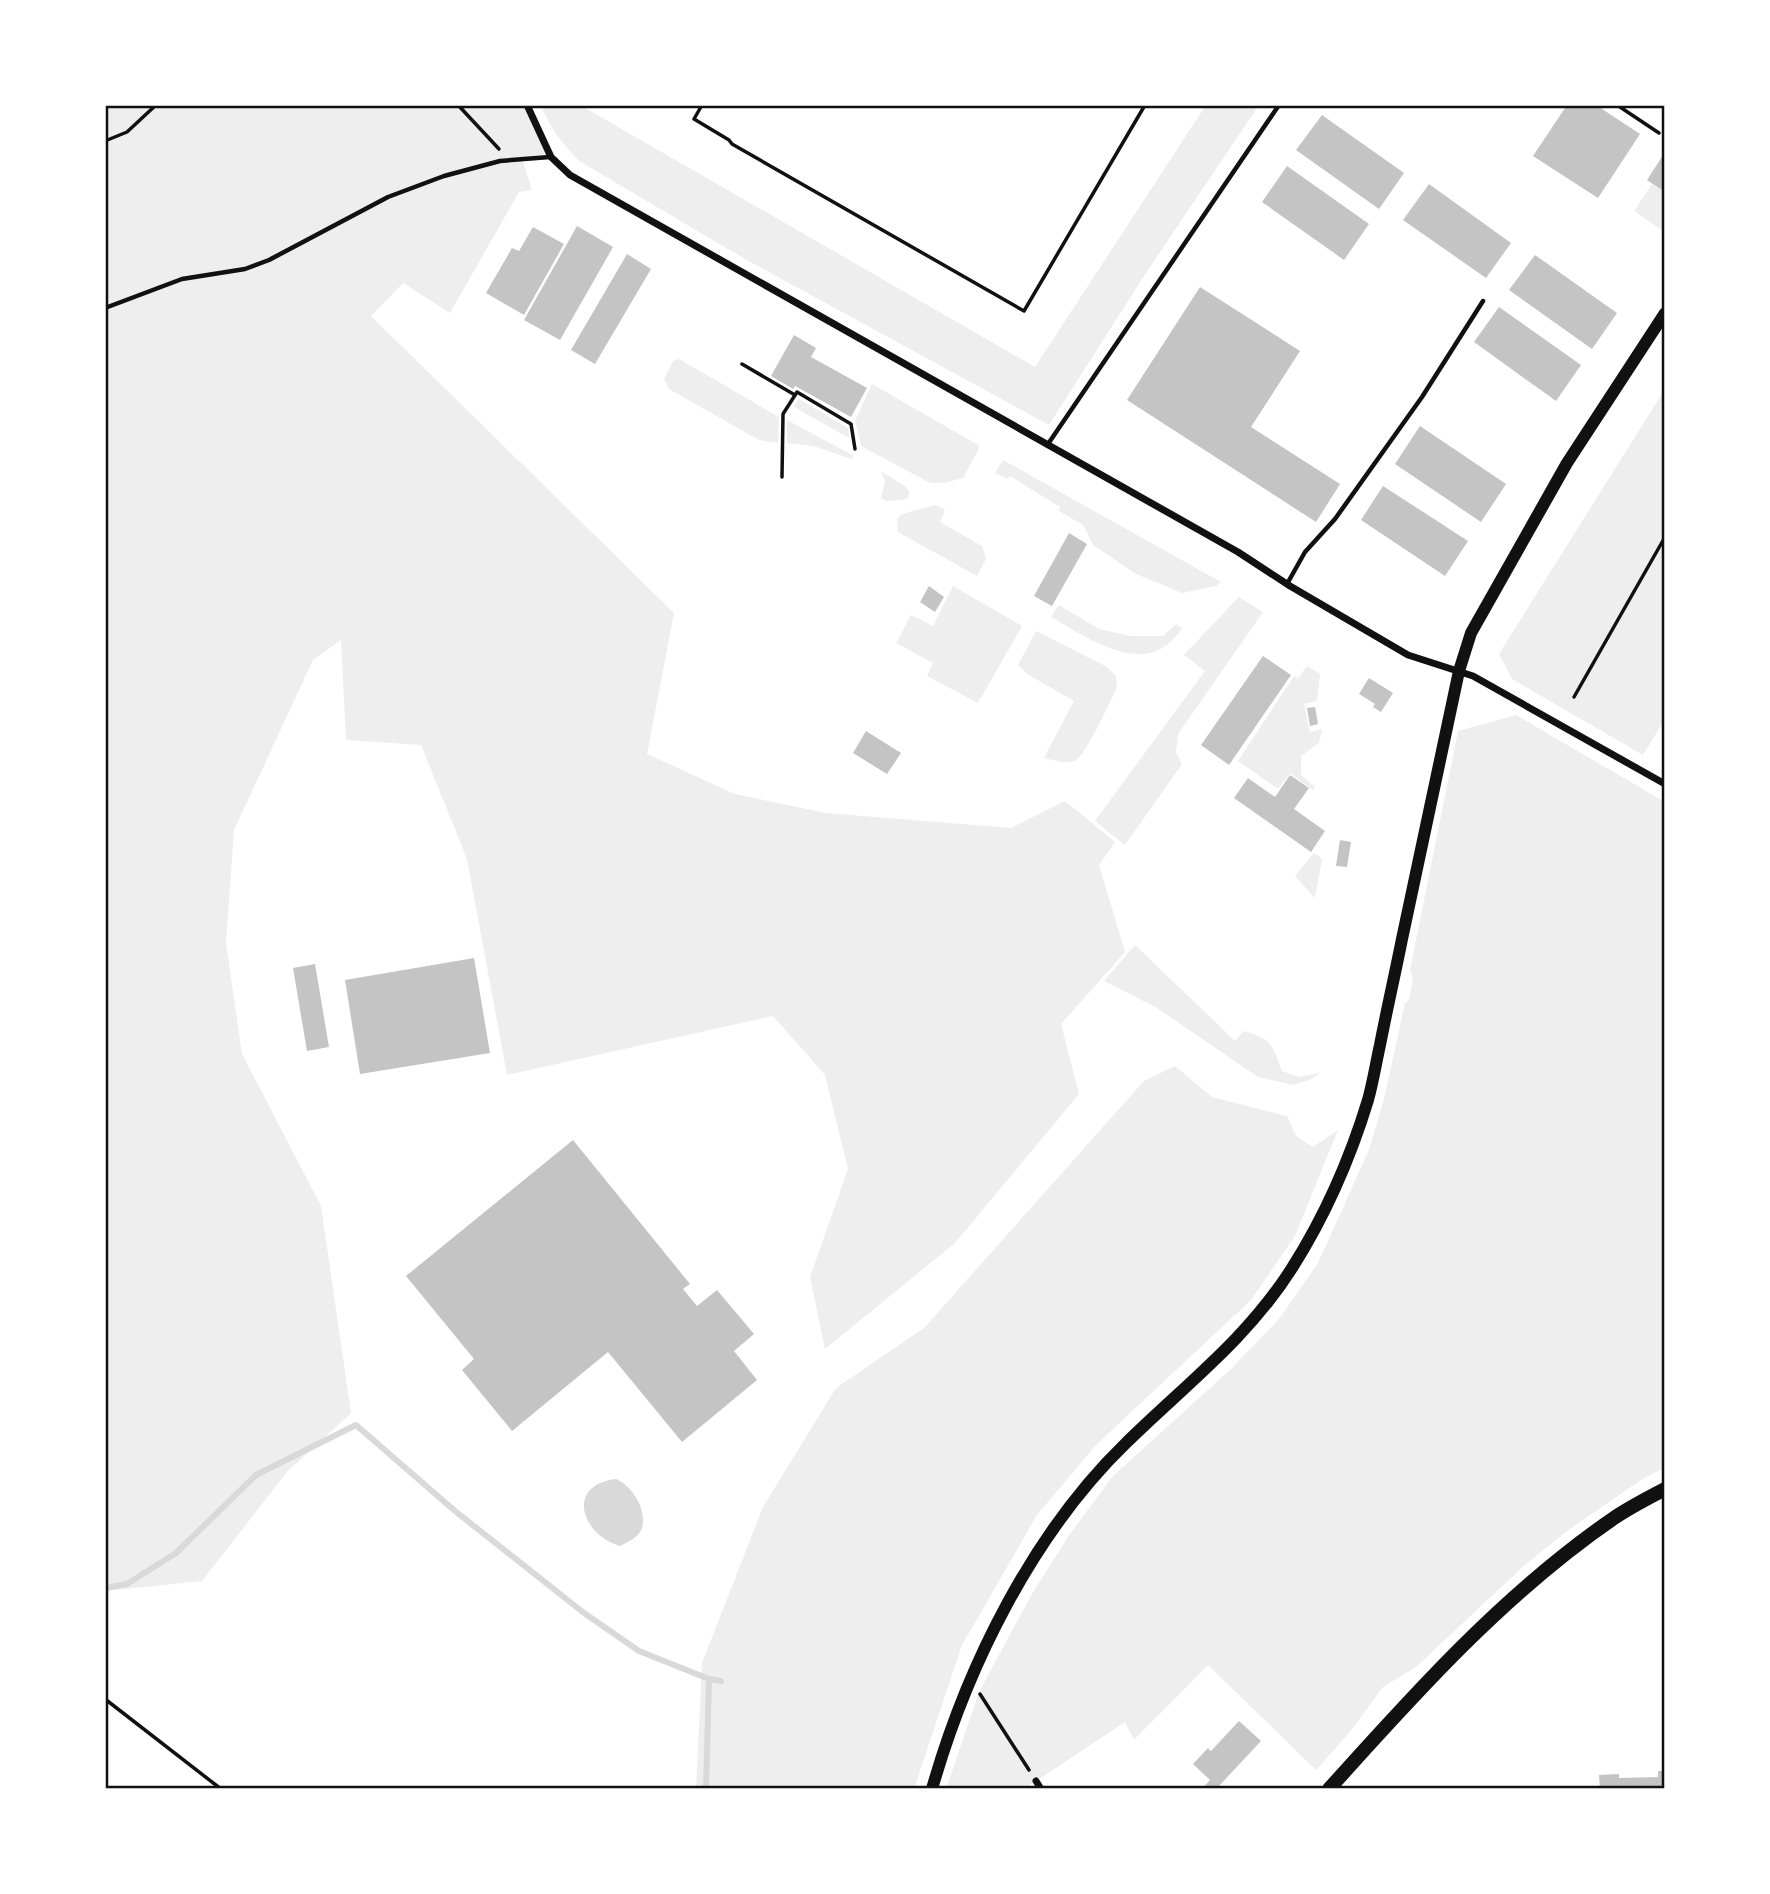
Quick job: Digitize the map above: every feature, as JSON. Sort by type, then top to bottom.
[{"type":"main road","points":[[932,1789],[949,1733],[971,1677],[1008,1600],[1057,1526],[1091,1481],[1125,1443],[1217,1359],[1254,1320],[1292,1270],[1328,1206],[1369,1098],[1459,671],[1471,633],[1567,463],[1665,313]]},
{"type":"main road","points":[[1328,1789],[1423,1688],[1532,1582],[1616,1517],[1665,1489]]},
{"type":"street","points":[[527,105],[551,157],[570,175],[1048,443],[1238,552],[1408,655],[1473,676],[1665,784]]},
{"type":"street","points":[[1036,1781],[1041,1789]]},
{"type":"lane","points":[[1048,443],[1279,105]]},
{"type":"lane","points":[[105,308],[182,279],[244,269],[269,260],[388,197],[444,176],[500,161],[551,157]]},
{"type":"lane","points":[[1287,584],[1305,552],[1335,519],[1422,397],[1483,301]]},
{"type":"path","points":[[105,141],[127,132],[156,105]]},
{"type":"path","points":[[458,105],[499,146],[500,161]]},
{"type":"path","points":[[702,105],[694,119],[732,144],[1024,311],[1145,105]]},
{"type":"path","points":[[1617,105],[1659,133]]},
{"type":"path","points":[[742,365],[795,395]]},
{"type":"path","points":[[782,477],[783,414],[797,392],[851,424],[855,449]]},
{"type":"path","points":[[1574,697],[1665,537]]},
{"type":"path","points":[[971,1677],[1036,1781]]},
{"type":"path","points":[[105,1699],[222,1789]]},
{"type":"shaded area","points":[[105,105],[527,105],[551,157],[522,159],[532,190],[519,192],[450,313],[403,283],[371,316],[674,613],[647,754],[735,794],[826,813],[1011,828],[1065,801],[1115,842],[1099,865],[1125,952],[1061,1024],[1079,1094],[955,1243],[825,1349],[810,1277],[848,1169],[825,1075],[773,1016],[507,1075],[467,859],[421,745],[346,740],[341,640],[313,660],[234,830],[226,943],[242,1054],[321,1206],[351,1413],[287,1472],[202,1581],[105,1591]]},
{"type":"shaded area","points":[[541,105],[580,105],[1035,367],[1206,105],[1259,105],[1144,276],[1049,425],[745,259],[579,161],[557,135]]},
{"type":"shaded area","points":[[1652,184],[1665,192],[1665,232],[1634,211]]},
{"type":"shaded area","points":[[679,359],[779,417],[778,443],[759,440],[669,389],[664,379],[673,361]]},
{"type":"shaded area","points":[[872,384],[980,446],[963,478],[930,483],[861,446],[855,421]]},
{"type":"shaded area","points":[[1665,389],[1665,719],[1643,755],[1512,679],[1499,654]]},
{"type":"shaded area","points":[[799,399],[848,428],[849,438],[794,407]]},
{"type":"shaded area","points":[[787,420],[854,456],[851,459],[814,446],[787,443]]},
{"type":"shaded area","points":[[1003,460],[1221,582],[1216,586],[1182,593],[1136,574],[1093,545],[1083,525],[1059,511],[1060,507],[1010,476],[1008,479],[995,473]]},
{"type":"shaded area","points":[[881,471],[906,487],[909,492],[908,499],[887,501],[881,498],[885,481]]},
{"type":"shaded area","points":[[936,505],[945,510],[940,522],[982,546],[986,559],[977,576],[898,532],[897,519],[902,514]]},
{"type":"shaded area","points":[[953,586],[1022,626],[978,703],[927,676],[933,663],[896,643],[911,615],[933,626]]},
{"type":"shaded area","points":[[1239,597],[1263,612],[1178,734],[1176,753],[1182,764],[1125,845],[1095,821],[1205,671],[1184,655]]},
{"type":"shaded area","points":[[1059,605],[1099,629],[1131,636],[1163,636],[1176,624],[1182,628],[1168,644],[1153,652],[1136,654],[1118,651],[1083,636],[1051,617]]},
{"type":"shaded area","points":[[1036,631],[1107,667],[1116,676],[1117,688],[1086,748],[1076,760],[1069,762],[1044,758],[1074,701],[1029,675],[1018,665]]},
{"type":"shaded area","points":[[1307,666],[1320,674],[1317,701],[1304,704],[1310,732],[1322,729],[1319,743],[1301,756],[1301,775],[1315,787],[1313,790],[1290,773],[1278,789],[1238,761],[1294,676],[1298,679]]},
{"type":"shaded area","points":[[1516,715],[1665,802],[1665,1467],[1641,1480],[1567,1531],[1526,1564],[1416,1667],[1383,1687],[1349,1733],[1316,1770],[1208,1665],[1134,1740],[1125,1722],[1024,1789],[946,1789],[979,1692],[1033,1592],[1070,1534],[1113,1476],[1231,1369],[1279,1319],[1318,1263],[1369,1150],[1384,1099],[1405,1003],[1409,1000],[1413,979],[1410,970],[1458,731]]},
{"type":"shaded area","points":[[1314,853],[1322,859],[1315,898],[1295,876]]},
{"type":"shaded area","points":[[1135,945],[1235,1041],[1244,1031],[1253,1034],[1270,1044],[1282,1071],[1299,1077],[1321,1072],[1310,1080],[1293,1085],[1258,1077],[1157,1008],[1104,981]]},
{"type":"shaded area","points":[[1175,1066],[1212,1097],[1287,1116],[1296,1136],[1313,1147],[1338,1130],[1295,1236],[1251,1300],[1096,1445],[1037,1515],[962,1645],[914,1789],[696,1789],[702,1663],[763,1507],[836,1388],[924,1328],[1144,1081]]},
{"type":"shaded area","points":[[616,1479],[628,1487],[637,1499],[643,1521],[638,1534],[620,1546],[595,1531],[584,1510],[590,1490],[600,1483]]},
{"type":"building","points":[[1567,105],[1596,105],[1640,134],[1598,198],[1533,156]]},
{"type":"building","points":[[1322,115],[1404,173],[1379,209],[1296,150]]},
{"type":"building","points":[[1665,152],[1665,192],[1647,180]]},
{"type":"building","points":[[1287,166],[1369,224],[1344,260],[1262,202]]},
{"type":"building","points":[[1429,184],[1511,243],[1486,278],[1403,220]]},
{"type":"building","points":[[577,226],[613,247],[560,340],[524,320]]},
{"type":"building","points":[[533,227],[564,244],[524,315],[486,293],[512,248],[519,251]]},
{"type":"building","points":[[627,254],[651,269],[595,364],[571,350]]},
{"type":"building","points":[[1535,255],[1617,313],[1592,349],[1509,290]]},
{"type":"building","points":[[1200,287],[1300,351],[1251,427],[1340,484],[1316,522],[1127,400]]},
{"type":"building","points":[[1499,307],[1581,365],[1556,401],[1474,342]]},
{"type":"building","points":[[794,335],[816,348],[811,357],[867,388],[851,417],[771,376]]},
{"type":"building","points":[[1420,426],[1506,484],[1481,522],[1395,464]]},
{"type":"building","points":[[1383,486],[1468,541],[1445,576],[1361,520]]},
{"type":"building","points":[[1069,533],[1087,544],[1052,606],[1034,596]]},
{"type":"building","points":[[929,586],[944,597],[935,612],[920,602]]},
{"type":"building","points":[[1263,656],[1291,675],[1229,765],[1201,745]]},
{"type":"building","points":[[1369,678],[1393,693],[1381,712],[1373,707],[1375,704],[1359,694]]},
{"type":"building","points":[[1315,707],[1318,724],[1310,726],[1307,708]]},
{"type":"building","points":[[866,731],[901,753],[887,774],[853,753]]},
{"type":"building","points":[[1290,775],[1309,788],[1294,809],[1325,831],[1311,852],[1234,798],[1248,778],[1275,797]]},
{"type":"building","points":[[1340,840],[1351,842],[1347,867],[1336,866]]},
{"type":"building","points":[[474,958],[490,1053],[360,1074],[345,980]]},
{"type":"building","points":[[315,964],[329,1047],[307,1051],[293,968]]},
{"type":"building","points":[[573,1140],[690,1284],[683,1289],[697,1306],[717,1290],[754,1334],[734,1351],[757,1380],[682,1442],[608,1352],[512,1431],[462,1370],[474,1359],[406,1276]]},
{"type":"building","points":[[1239,1721],[1261,1741],[1219,1789],[1202,1789],[1210,1780],[1193,1764],[1208,1748],[1211,1751]]},
{"type":"building","points":[[1658,1771],[1665,1771],[1665,1789],[1600,1789],[1599,1775],[1619,1774],[1619,1778],[1658,1777]]},
{"type":"waterway","points":[[105,1588],[127,1584],[176,1553],[256,1475],[356,1425],[455,1511],[584,1613],[639,1651],[709,1679],[721,1681]]},
{"type":"waterway","points":[[706,1789],[709,1679]]}]
